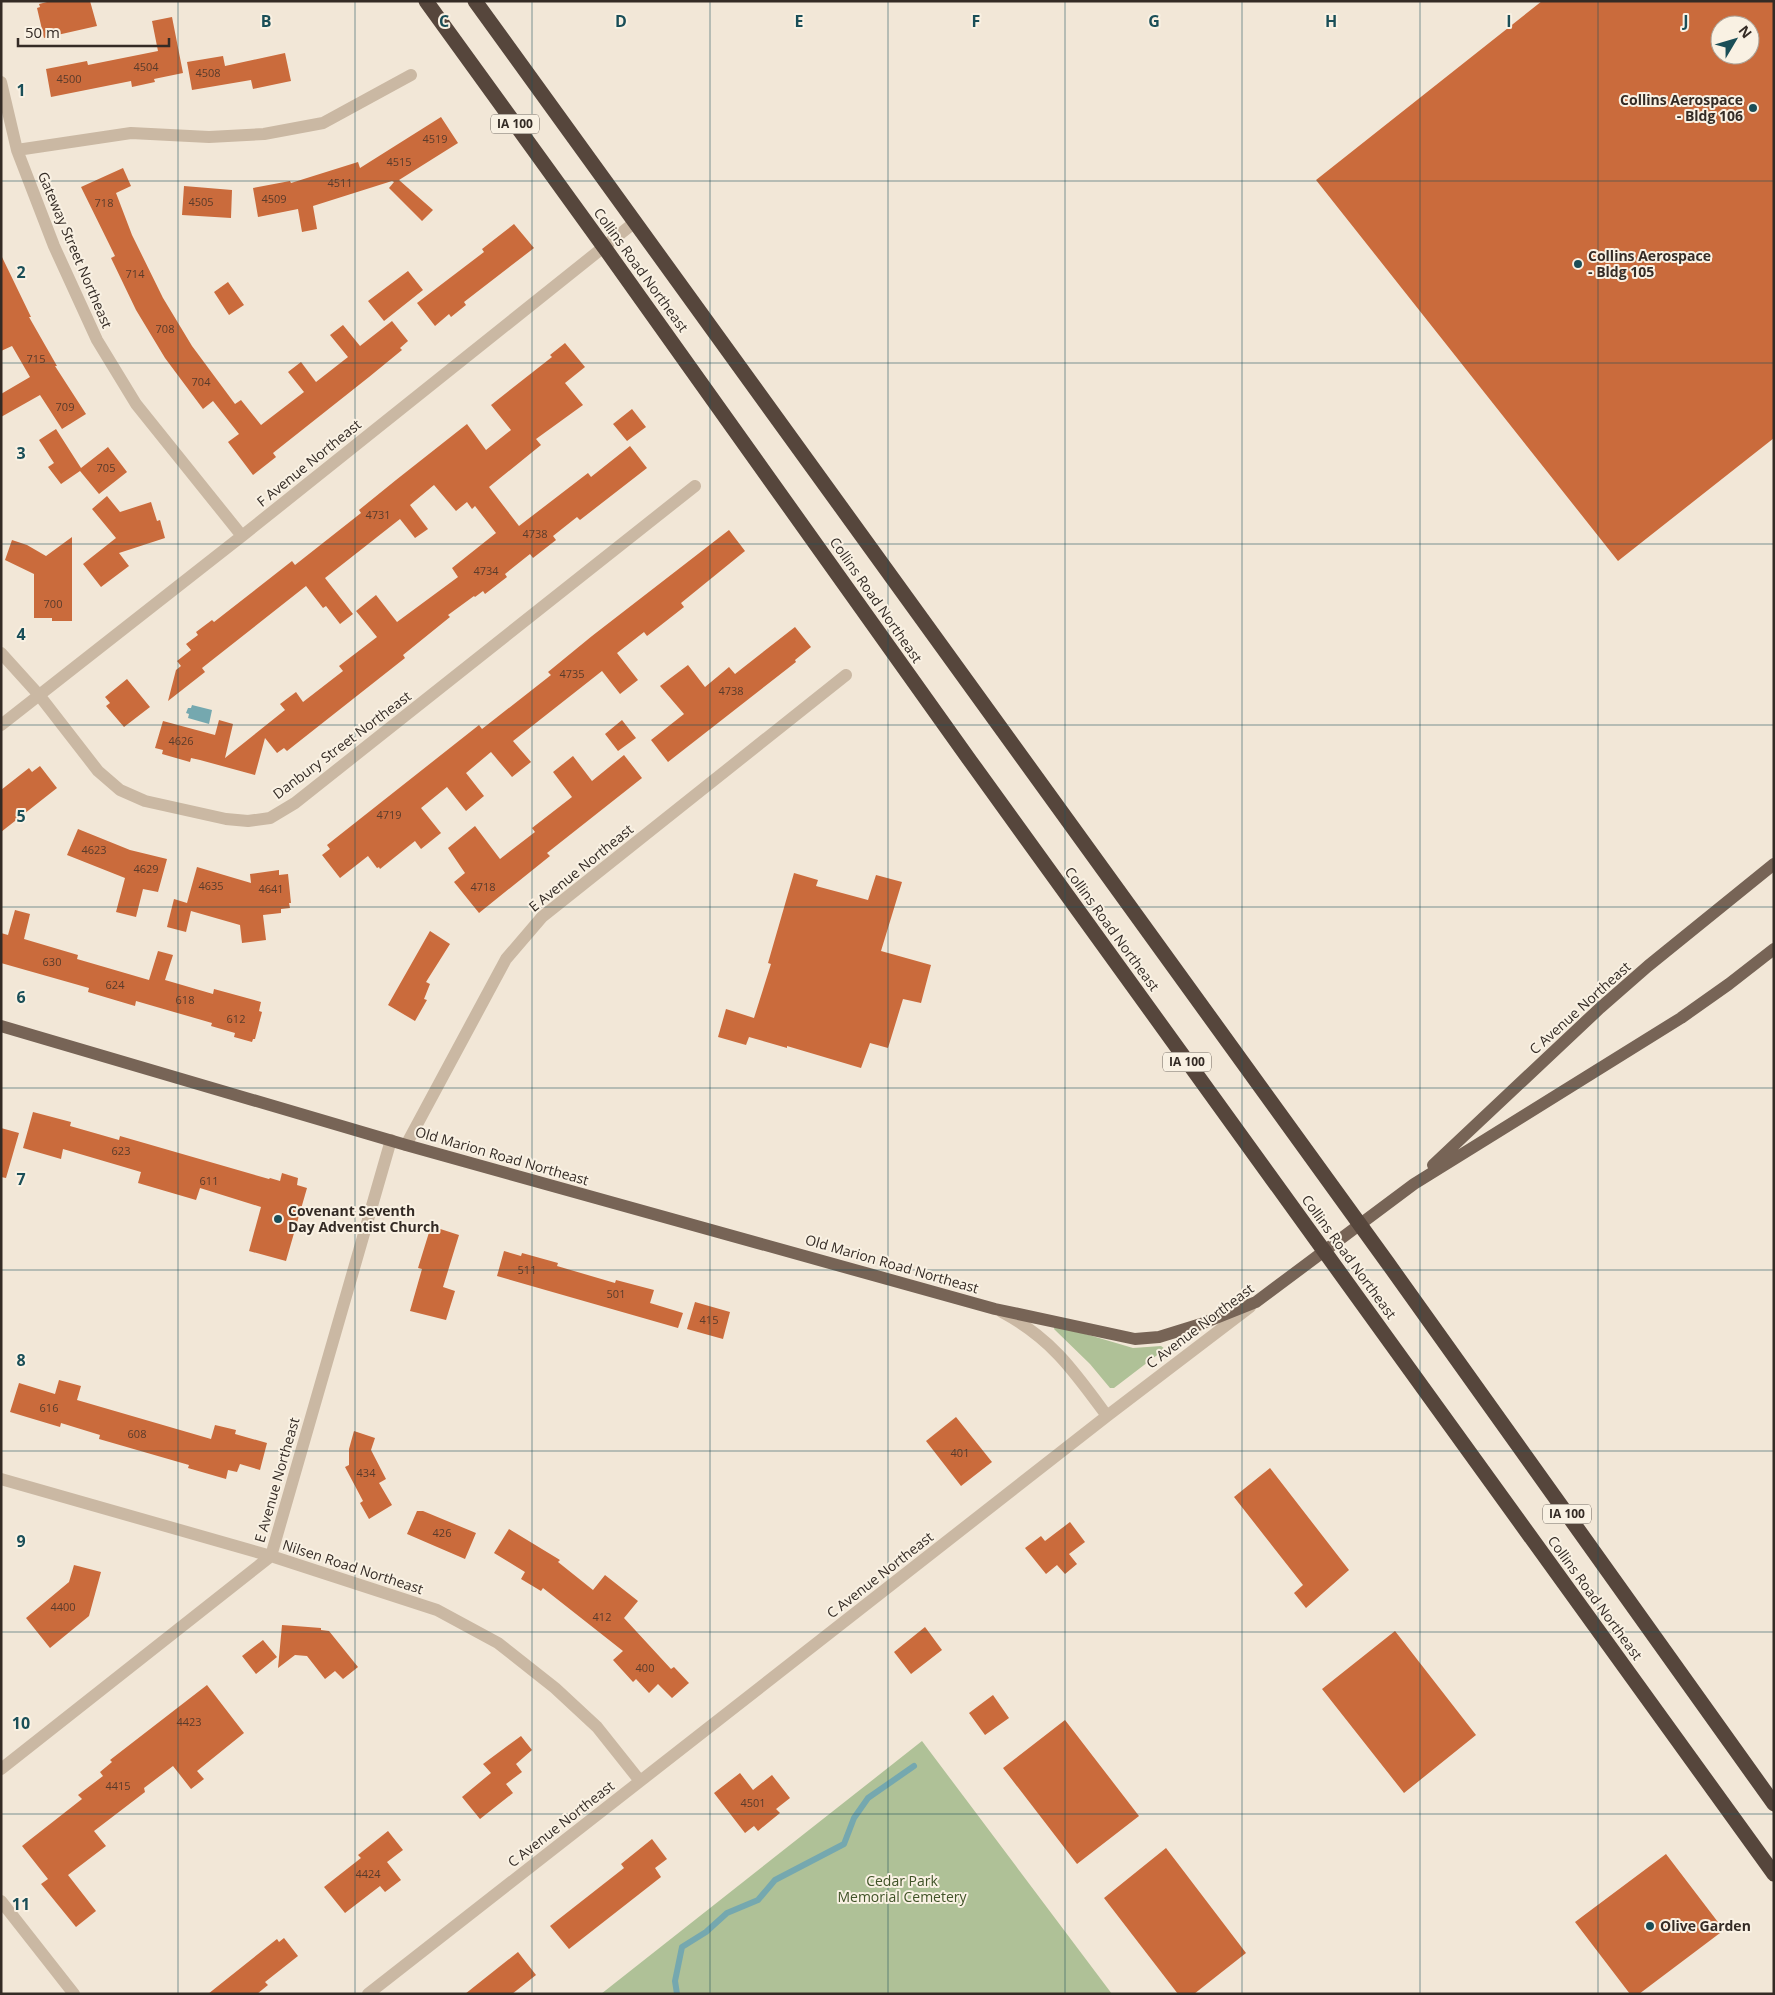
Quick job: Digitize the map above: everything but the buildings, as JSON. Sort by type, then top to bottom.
[{"type":"highway","name":"Collins Road Northeast","points":[[426,1],[977,770],[1774,1874]]},
{"type":"highway","name":"Collins Road Northeast","points":[[475,1],[1774,1804]]},
{"type":"main road","name":"C Avenue Northeast","points":[[1414,1184],[1600,1008],[1655,960],[1774,864]]},
{"type":"main road","name":"C Avenue Northeast","points":[[1256,1302],[1414,1184],[1666,1028],[1729,984],[1774,949]]},
{"type":"main road","name":"Old Marion Road Northeast","points":[[1,1026],[391,1140],[995,1309],[1136,1338],[1159,1337],[1201,1324],[1256,1302]]},
{"type":"street","points":[[18,150],[131,133],[209,137],[264,134],[313,125],[331,119],[411,75]]},
{"type":"street","name":"Gateway Street Northeast","points":[[1,82],[18,150],[54,246],[97,340],[136,404],[242,536]]},
{"type":"street","name":"F Avenue Northeast","points":[[1,724],[242,536],[635,222]]},
{"type":"street","name":"Danbury Street Northeast","points":[[1,653],[39,695],[98,771],[120,790],[145,801],[226,819],[248,821],[270,818],[296,803],[695,486]]},
{"type":"street","name":"E Avenue Northeast","points":[[406,1144],[506,959],[542,917],[846,676]]},
{"type":"street","name":"E Avenue Northeast","points":[[1,1769],[271,1556],[391,1140]]},
{"type":"street","name":"C Avenue Northeast","points":[[368,1994],[1107,1416],[1256,1302]]},
{"type":"street","name":"Old Marion Road Northeast","points":[[995,1309],[1036,1333],[1057,1352],[1107,1416]]},
{"type":"street","name":"Nilsen Road Northeast","points":[[1,1479],[271,1556],[436,1610],[498,1643],[576,1705],[597,1727],[640,1781]]},
{"type":"street","points":[[1,1901],[74,1994]]},
{"type":"green space","points":[[1055,1325],[1133,1348],[1161,1346],[1165,1349],[1114,1388],[1110,1388],[1090,1364],[1054,1329]]},
{"type":"green space","name":"Cedar Park Memorial Cemetery","points":[[922,1741],[1112,1994],[601,1994]]},
{"type":"water","points":[[192,705],[212,710],[209,724],[188,718],[189,714],[186,713]]},
{"type":"waterway","points":[[677,1994],[675,1981],[682,1947],[706,1932],[727,1913],[758,1900],[775,1880],[844,1844],[854,1818],[868,1798],[914,1766]]},
{"type":"place","name":"Collins Aerospace - Bldg 106","points":[[1753,108]]},
{"type":"place","name":"Collins Aerospace - Bldg 105","points":[[1578,264]]},
{"type":"place","name":"Covenant Seventh Day Adventist Church","points":[[278,1219]]},
{"type":"place","name":"Olive Garden","points":[[1650,1926]]}]
